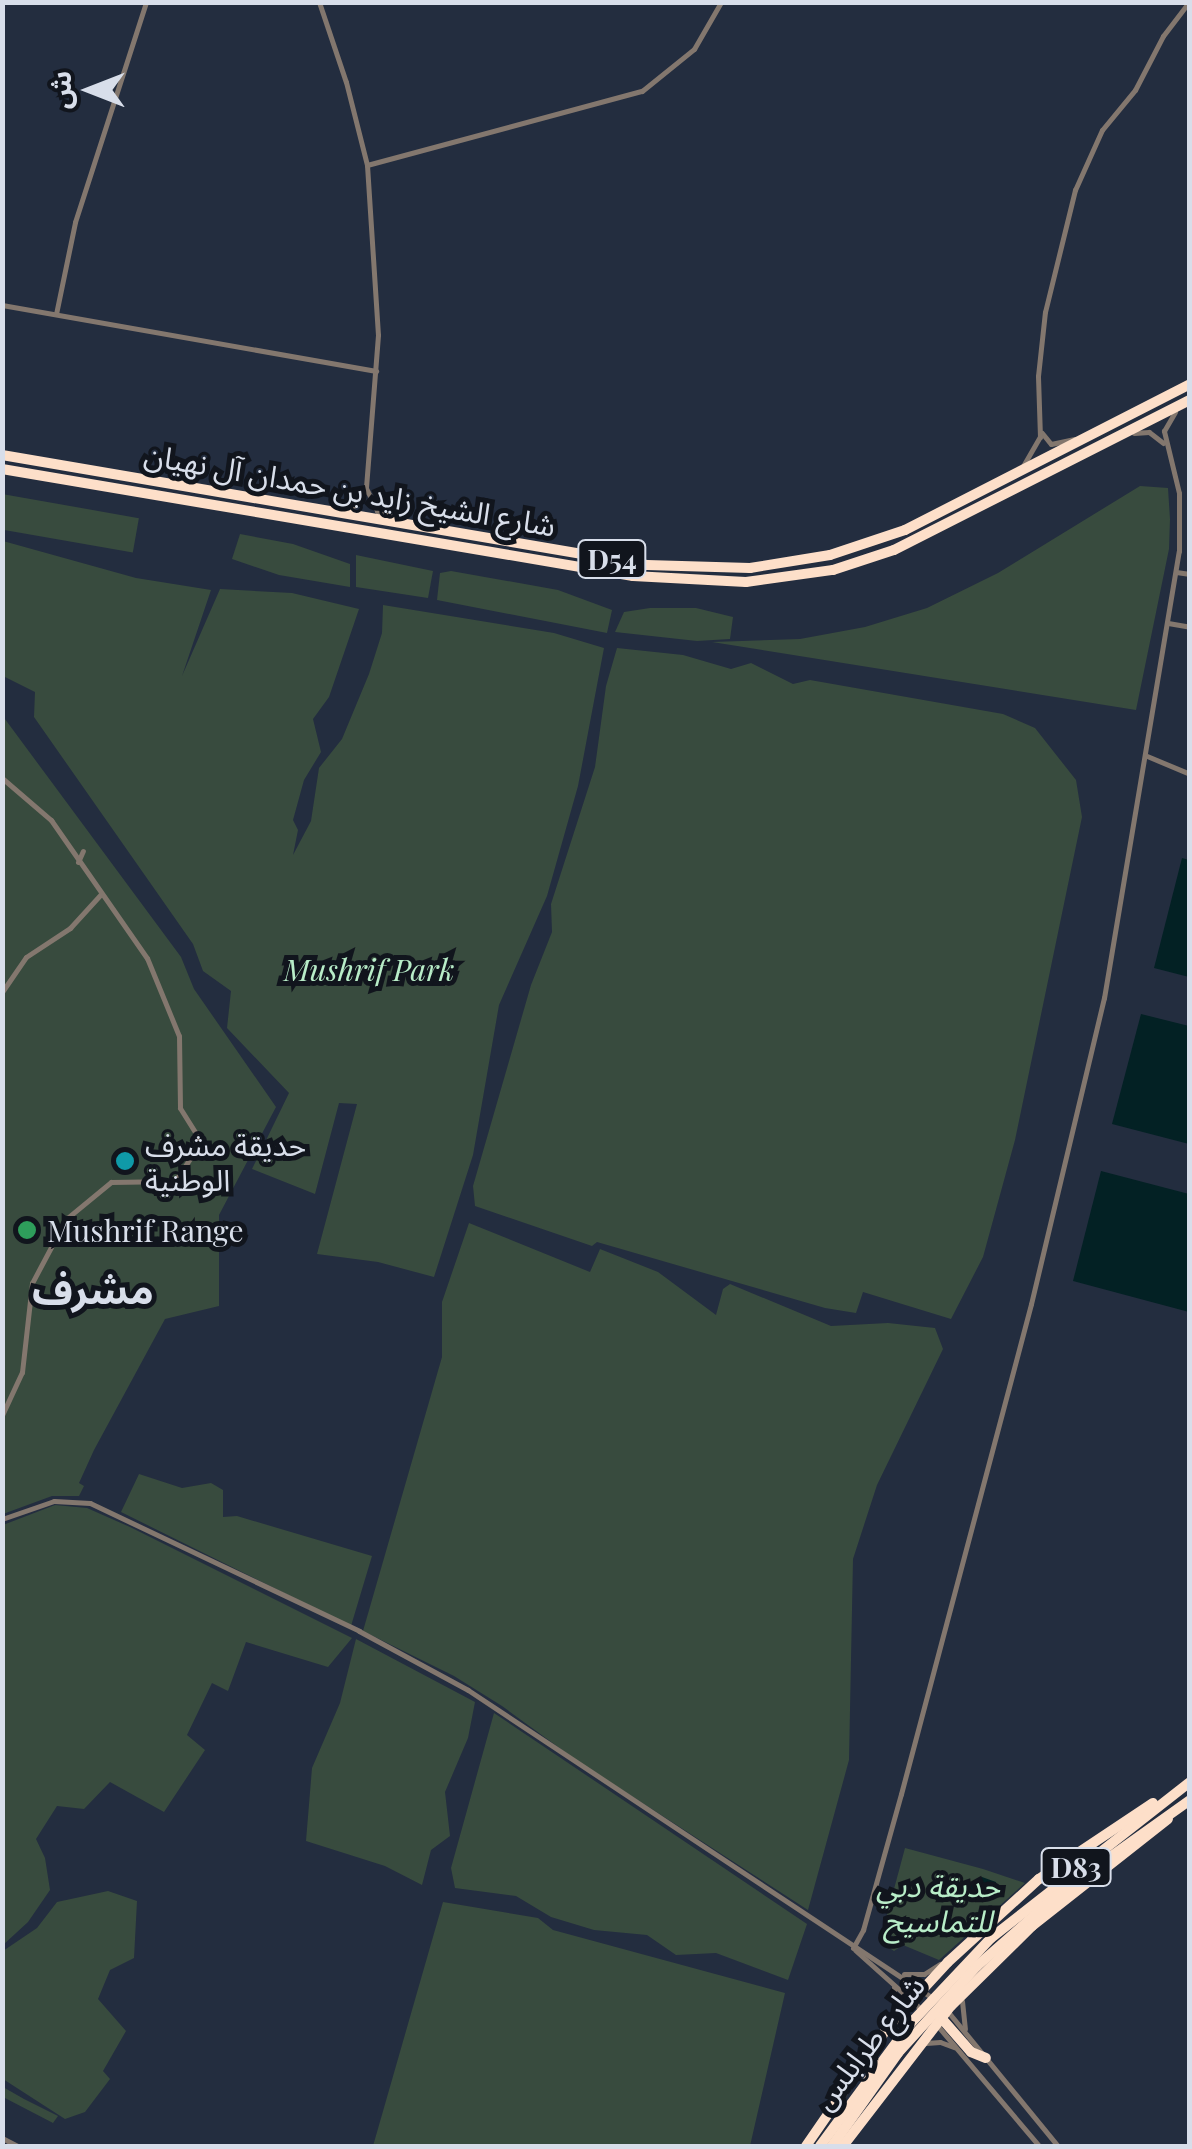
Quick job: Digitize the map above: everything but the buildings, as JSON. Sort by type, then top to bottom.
[{"type":"highway","name":"شارع الشيخ زايد بن حمدان آل نهيان","points":[[2,455],[661,567],[750,568],[800,562],[874,542],[1190,384]]},
{"type":"highway","name":"شارع الشيخ زايد بن حمدان آل نهيان","points":[[2,468],[634,576],[728,582],[816,573],[879,556],[1190,402]]},
{"type":"highway","name":"شارع طرابلس","points":[[820,2146],[973,1963],[1044,1892],[1190,1782]]},
{"type":"highway","points":[[806,2146],[888,2026],[948,1962],[1050,1870],[1168,1797]]},
{"type":"highway","name":"شارع طرابلس","points":[[973,1963],[1060,1892],[1190,1800]]},
{"type":"highway","points":[[844,2146],[900,2051],[1046,1914],[1176,1810]]},
{"type":"highway","points":[[912,2000],[927,2003],[971,2052],[986,2058]]},
{"type":"highway","name":"شارع طرابلس","points":[[832,2146],[900,2051]]},
{"type":"street","points":[[56,314],[74,222],[146,2]]},
{"type":"street","points":[[319,2],[346,82],[367,165],[377,311],[366,488],[355,505],[330,511]]},
{"type":"street","points":[[367,165],[642,91],[694,48],[722,2]]},
{"type":"street","points":[[1014,475],[1035,451],[1040,430],[1042,336],[1069,208],[1097,138],[1135,90],[1164,36],[1189,2]]},
{"type":"street","points":[[2,305],[376,371]]},
{"type":"street","points":[[853,1948],[863,1930],[901,1794],[1071,1143],[1112,962],[1176,572],[1180,502],[1165,446],[1166,423],[1190,402]]},
{"type":"street","points":[[1040,430],[1047,442],[1056,445],[1087,436]]},
{"type":"street","points":[[1103,444],[1145,431],[1165,446]]},
{"type":"street","points":[[366,488],[377,511],[423,527]]},
{"type":"street","points":[[1176,572],[1190,574]]},
{"type":"street","points":[[1168,623],[1190,626]]},
{"type":"street","points":[[1147,756],[1190,774]]},
{"type":"street","points":[[2,778],[44,811],[141,948],[174,1018],[180,1046],[178,1104],[201,1146],[175,1181],[110,1182],[66,1219],[32,1283],[22,1372],[2,1415]]},
{"type":"street","points":[[78,862],[83,851]]},
{"type":"street","points":[[86,875],[98,875]]},
{"type":"street","points":[[2,992],[26,957],[70,928],[101,894]]},
{"type":"street","points":[[2,1519],[54,1501],[90,1502],[359,1631],[468,1690],[853,1948],[923,1988],[957,2048],[1039,2146]]},
{"type":"street","points":[[853,1948],[912,2000]]},
{"type":"street","points":[[896,1972],[920,1974],[948,1962]]},
{"type":"street","points":[[888,2026],[897,2002],[889,1980]]},
{"type":"street","points":[[968,2036],[960,2010],[974,1983]]},
{"type":"street","points":[[940,2017],[968,2036],[1058,2146]]},
{"type":"street","points":[[900,2051],[932,2042],[957,2048]]},
{"type":"street","points":[[2,2138],[18,2146]]},
{"type":"green space","points":[[1140,486],[1168,488],[1170,519],[1169,549],[1136,710],[712,642],[800,639],[865,627],[927,608],[998,573]]},
{"type":"green space","points":[[2,494],[139,518],[133,553],[2,530]]},
{"type":"green space","points":[[240,534],[293,544],[350,564],[350,587],[279,575],[232,559]]},
{"type":"green space","name":"Mushrif Park","points":[[3,541],[136,578],[211,590],[182,676],[220,589],[292,593],[359,609],[329,697],[313,719],[321,752],[304,780],[293,820],[298,830],[293,855],[311,821],[319,768],[342,739],[369,674],[382,633],[383,605],[554,633],[604,648],[578,786],[547,896],[499,1005],[473,1155],[434,1277],[378,1262],[317,1254],[357,1104],[339,1103],[315,1194],[252,1169],[289,1093],[227,1028],[231,991],[203,971],[193,944],[34,717],[35,692],[3,676]]},
{"type":"green space","points":[[356,555],[433,571],[428,598],[356,587]]},
{"type":"green space","points":[[451,571],[558,590],[612,610],[607,633],[437,600],[440,573]]},
{"type":"green space","points":[[696,608],[733,617],[730,639],[697,641],[615,632],[624,612]]},
{"type":"green space","points":[[617,648],[683,655],[731,669],[751,663],[793,684],[810,680],[1003,714],[1035,728],[1076,780],[1082,817],[1015,1140],[983,1257],[951,1319],[863,1292],[856,1313],[825,1308],[597,1242],[592,1246],[475,1206],[473,1186],[531,985],[552,932],[551,904],[595,767],[606,686]]},
{"type":"green space","name":"حديقة مشرف الوطنية","points":[[2,715],[181,957],[194,989],[276,1107],[219,1215],[219,1306],[165,1319],[94,1450],[79,1483],[84,1486],[79,1496],[52,1496],[3,1514]]},
{"type":"green space","points":[[469,1223],[590,1272],[600,1249],[658,1272],[716,1315],[723,1289],[730,1284],[831,1326],[888,1323],[935,1328],[943,1349],[877,1485],[853,1559],[849,1760],[808,1910],[576,1760],[502,1706],[454,1676],[363,1631],[442,1357],[442,1302]]},
{"type":"green space","points":[[139,1474],[182,1488],[211,1483],[223,1490],[223,1517],[237,1516],[372,1556],[351,1626],[121,1512]]},
{"type":"green space","points":[[55,1505],[87,1508],[130,1527],[352,1638],[328,1667],[246,1642],[228,1691],[212,1683],[187,1735],[205,1750],[164,1812],[110,1782],[84,1809],[57,1806],[36,1839],[45,1858],[50,1890],[28,1922],[3,1945],[3,1525]]},
{"type":"green space","points":[[356,1639],[475,1702],[468,1738],[445,1792],[450,1836],[431,1850],[422,1885],[385,1866],[306,1841],[312,1768],[340,1703]]},
{"type":"green space","points":[[494,1713],[807,1924],[788,1980],[716,1953],[676,1955],[647,1935],[594,1930],[551,1917],[516,1896],[455,1888],[451,1868]]},
{"type":"green space","name":"حديقة دبي للتماسيح","points":[[905,1848],[1025,1883],[939,1960],[903,1945],[894,1951],[885,1945],[897,1939],[883,1930]]},
{"type":"green space","points":[[108,1891],[137,1901],[134,1958],[110,1970],[98,1999],[126,2031],[103,2071],[110,2079],[85,2112],[65,2119],[3,2079],[3,1951],[37,1928],[57,1902]]},
{"type":"green space","points":[[443,1902],[538,1918],[553,1930],[785,1993],[750,2146],[373,2146]]},
{"type":"green space","points":[[3,2087],[58,2116],[53,2123],[3,2097]]},
{"type":"shaded area","points":[[1182,858],[1189,860],[1189,977],[1154,968]]},
{"type":"shaded area","points":[[1141,1014],[1189,1026],[1189,1144],[1112,1124]]},
{"type":"shaded area","points":[[1101,1171],[1189,1194],[1189,1312],[1073,1281]]},
{"type":"shaded area","points":[[982,1877],[996,1882],[997,1887],[985,1894],[967,1895],[966,1900],[957,1891],[950,1898],[946,1894],[953,1879],[969,1886]]},
{"type":"place","name":"حديقة مشرف الوطنية","points":[[125,1161]]},
{"type":"place","name":"Mushrif Range","points":[[27,1230]]},
{"type":"district","name":"مشرف","points":[[93,1288]]}]
